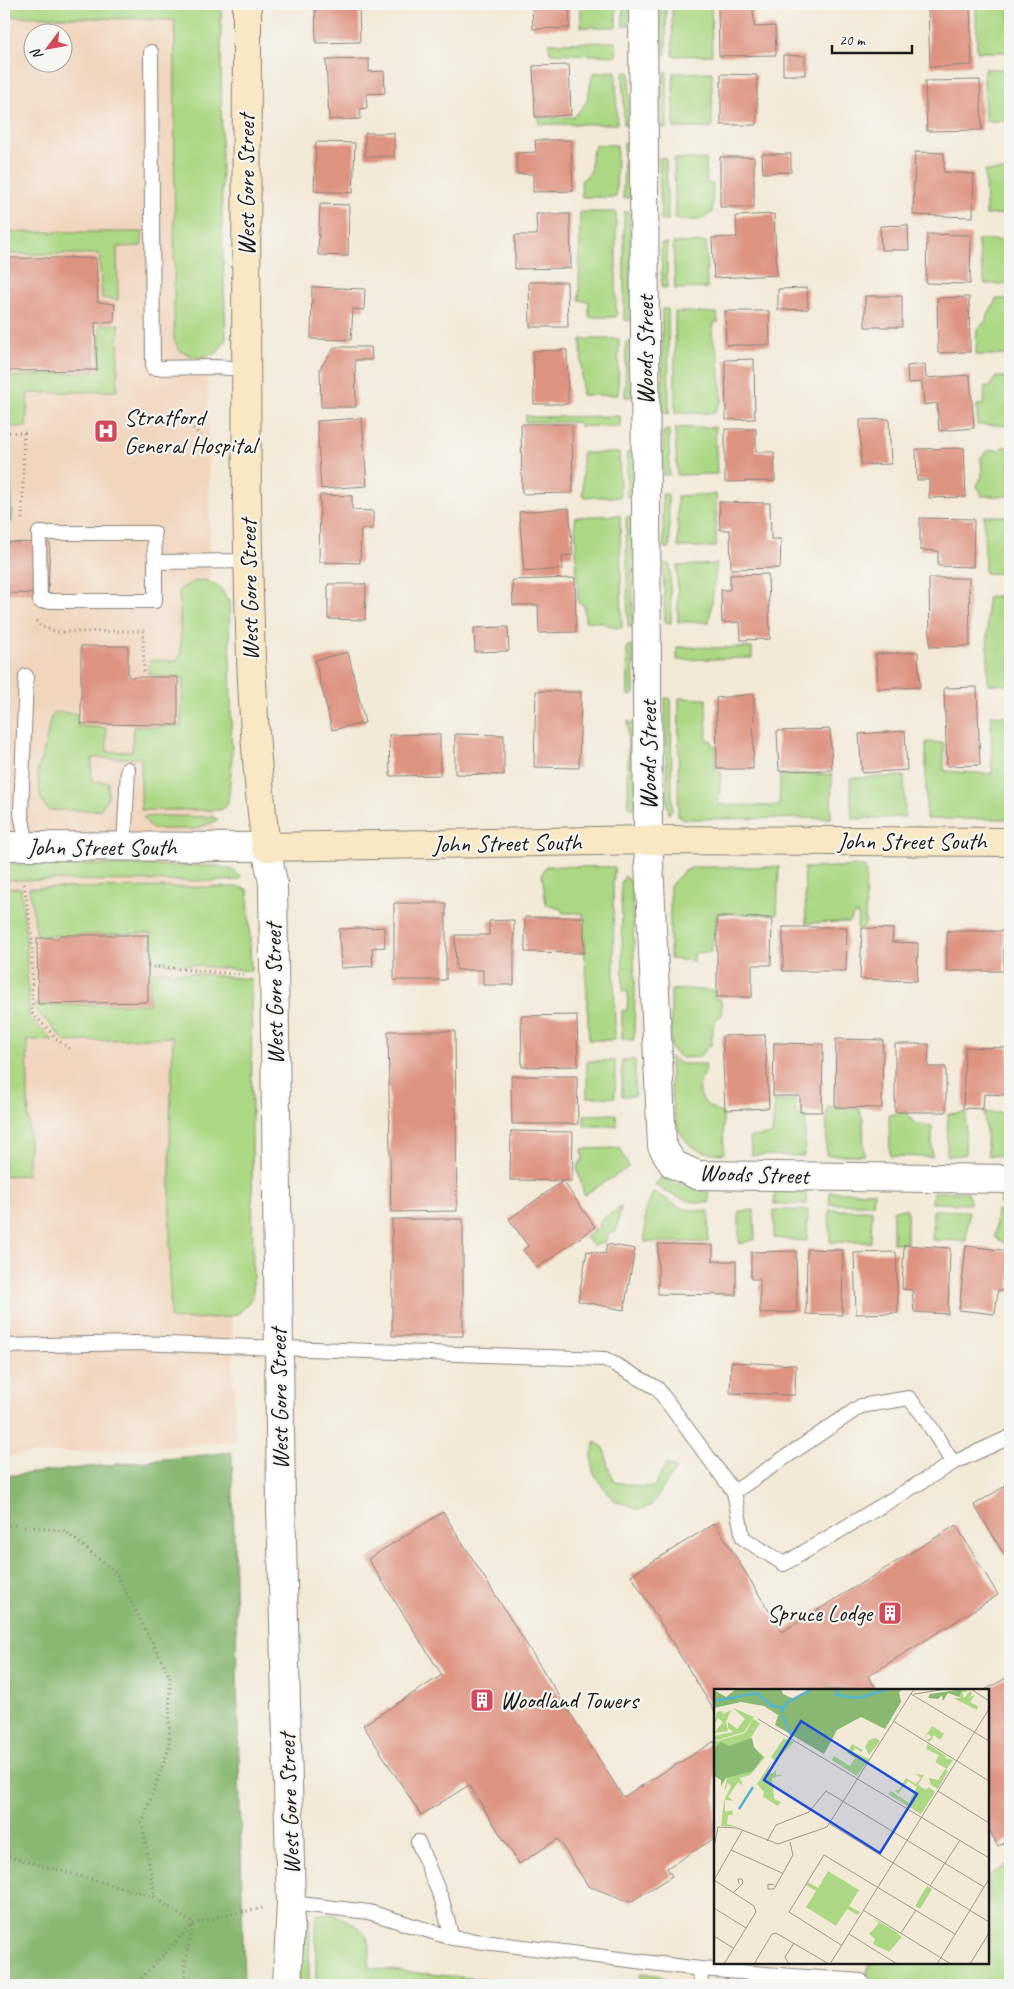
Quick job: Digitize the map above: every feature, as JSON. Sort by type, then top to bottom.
[{"type":"street","name":"West Gore Street","points":[[247,4],[246,369],[248,561],[254,731],[266,847],[273,883],[278,1346],[291,1903],[287,1985]]},
{"type":"street","name":"Woods Street","points":[[643,4],[648,840],[662,1146],[673,1164],[697,1175],[1010,1179]]},
{"type":"street","name":"John Street South","points":[[15,846],[266,847],[648,840],[1010,842]]},
{"type":"lane","points":[[150,52],[153,368],[214,367],[246,369]]},
{"type":"lane","points":[[39,533],[154,534],[155,562],[155,600],[40,601],[39,533]]},
{"type":"lane","points":[[155,562],[248,561]]},
{"type":"lane","points":[[15,846],[21,813],[26,676]]},
{"type":"lane","points":[[124,847],[128,769]]},
{"type":"lane","points":[[4,1346],[134,1342],[605,1359],[658,1388],[734,1492],[743,1538],[784,1564],[953,1463],[1010,1438]]},
{"type":"lane","points":[[734,1492],[861,1406],[909,1398],[923,1415],[953,1463]]},
{"type":"lane","points":[[418,1842],[442,1900],[452,1938]]},
{"type":"lane","points":[[291,1903],[369,1912],[452,1938],[700,1969],[862,1981]]},
{"type":"lane","points":[[700,1969],[701,1985]]},
{"type":"path","points":[[179,414],[223,458]]},
{"type":"path","points":[[24,884],[32,935],[32,1013],[60,1042],[72,1050]]},
{"type":"path","points":[[148,966],[274,978]]},
{"type":"path","points":[[4,1524],[65,1531],[116,1573],[170,1677],[169,1748],[142,1823],[155,1897]]},
{"type":"path","points":[[4,1855],[155,1897],[193,1924]]},
{"type":"path","points":[[134,1985],[193,1924],[224,1915],[291,1903]]},
{"type":"path","points":[[185,1985],[185,1963],[193,1924]]},
{"type":"shaded area","name":"Stratford General Hospital","points":[[4,4],[203,4],[213,799],[236,1442],[4,1456]]},
{"type":"green space","points":[[4,4],[221,4],[222,227],[226,339],[217,353],[198,358],[180,351],[174,340],[175,20],[4,16]]},
{"type":"green space","points":[[581,4],[616,4],[616,27],[581,27]]},
{"type":"green space","points":[[623,4],[629,4],[629,25],[623,27]]},
{"type":"green space","points":[[660,4],[666,4],[666,54],[661,56]]},
{"type":"green space","points":[[672,4],[711,4],[712,55],[673,56]]},
{"type":"green space","points":[[976,4],[1010,4],[1010,52],[977,52]]},
{"type":"green space","points":[[616,42],[616,56],[550,53],[549,43]]},
{"type":"green space","points":[[984,69],[1010,69],[1010,121],[985,121]]},
{"type":"green space","points":[[616,71],[617,124],[539,124],[538,118],[574,117],[587,101],[593,73]]},
{"type":"green space","points":[[623,72],[630,72],[629,126],[624,125]]},
{"type":"green space","points":[[667,72],[667,128],[661,128],[660,75]]},
{"type":"green space","points":[[712,72],[712,128],[674,128],[673,73]]},
{"type":"green space","points":[[624,143],[630,143],[630,198],[623,198]]},
{"type":"green space","points":[[595,145],[617,145],[616,197],[582,197],[581,181],[591,172],[591,158]]},
{"type":"green space","points":[[659,158],[666,158],[668,220],[661,221]]},
{"type":"green space","points":[[674,159],[706,159],[707,183],[713,184],[712,213],[699,220],[676,220]]},
{"type":"green space","points":[[985,171],[1010,171],[1010,214],[986,215]]},
{"type":"green space","points":[[580,212],[616,212],[616,317],[589,317],[589,302],[579,300]]},
{"type":"green space","points":[[624,212],[630,212],[631,321],[624,320]]},
{"type":"green space","points":[[4,232],[143,232],[141,246],[117,247],[118,300],[102,298],[99,254],[4,254]]},
{"type":"green space","points":[[977,240],[1010,240],[1010,284],[985,284]]},
{"type":"green space","points":[[706,242],[707,288],[675,289],[673,243]]},
{"type":"green space","points":[[667,243],[667,288],[662,288],[661,244]]},
{"type":"green space","points":[[996,299],[1010,299],[1010,355],[976,355],[977,329],[985,322]]},
{"type":"green space","points":[[662,309],[668,309],[669,414],[662,412]]},
{"type":"green space","points":[[675,312],[717,313],[718,322],[714,323],[712,335],[719,359],[722,400],[714,413],[675,413]]},
{"type":"green space","points":[[119,324],[117,391],[28,393],[26,427],[4,427],[4,377],[100,371],[100,325]]},
{"type":"green space","points":[[581,339],[619,339],[618,395],[582,395]]},
{"type":"green space","points":[[626,342],[633,342],[632,397],[625,397]]},
{"type":"green space","points":[[996,377],[1010,377],[1010,425],[977,425],[977,405],[984,405],[985,386],[989,387]]},
{"type":"green space","points":[[526,415],[535,417],[620,416],[620,427],[580,426],[577,422],[525,422]]},
{"type":"green space","points":[[715,427],[717,474],[677,475],[675,428]]},
{"type":"green space","points":[[669,430],[669,475],[663,475],[663,432]]},
{"type":"green space","points":[[4,445],[9,446],[12,522],[4,520]]},
{"type":"green space","points":[[1002,447],[1010,447],[1010,496],[980,496],[981,492],[977,486],[982,476],[981,457],[989,450],[999,450]]},
{"type":"green space","points":[[627,452],[633,452],[633,497],[627,497]]},
{"type":"green space","points":[[582,453],[619,453],[620,497],[583,497]]},
{"type":"green space","points":[[662,494],[668,494],[670,548],[664,548]]},
{"type":"green space","points":[[716,494],[716,547],[678,547],[677,496]]},
{"type":"green space","points":[[620,515],[622,628],[612,627],[601,622],[585,621],[584,605],[578,603],[575,517]]},
{"type":"green space","points":[[632,516],[633,627],[628,627],[626,517]]},
{"type":"green space","points":[[984,516],[1010,516],[1010,574],[985,573]]},
{"type":"green space","points":[[663,564],[670,564],[671,623],[665,623]]},
{"type":"green space","points":[[717,564],[709,622],[678,622],[677,566]]},
{"type":"green space","points":[[204,580],[219,586],[229,602],[232,762],[228,804],[221,810],[141,810],[141,758],[92,758],[91,781],[108,782],[108,797],[100,810],[48,810],[41,798],[37,773],[45,747],[50,719],[55,712],[77,714],[78,726],[106,728],[107,752],[132,751],[133,727],[181,726],[183,679],[148,674],[150,660],[177,661],[181,654],[179,590],[193,582]]},
{"type":"green space","points":[[1010,596],[1010,685],[988,684],[987,598]]},
{"type":"green space","points":[[627,646],[633,646],[634,694],[628,696]]},
{"type":"green space","points":[[677,647],[752,648],[752,658],[677,660]]},
{"type":"green space","points":[[665,698],[671,699],[672,809],[669,814],[667,803]]},
{"type":"green space","points":[[679,698],[706,699],[707,740],[712,741],[712,746],[716,746],[715,770],[721,772],[719,805],[779,806],[780,774],[832,774],[831,818],[684,819],[678,815]]},
{"type":"green space","points":[[991,715],[1010,716],[1010,819],[926,819],[926,742],[944,743],[944,771],[992,774]]},
{"type":"green space","points":[[628,721],[635,725],[635,805],[632,809],[628,806]]},
{"type":"green space","points":[[904,776],[905,817],[852,819],[850,778]]},
{"type":"green space","points":[[143,817],[214,817],[218,820],[195,829],[152,829]]},
{"type":"green space","points":[[4,864],[219,866],[233,870],[241,877],[239,880],[225,881],[4,880]]},
{"type":"green space","points":[[546,866],[615,867],[613,883],[615,1040],[589,1040],[583,913],[563,913],[561,909],[546,905],[542,874]]},
{"type":"green space","points":[[863,866],[866,870],[865,925],[861,929],[857,929],[858,915],[854,914],[850,922],[806,923],[804,868]]},
{"type":"green space","points":[[694,867],[779,867],[777,915],[717,913],[711,952],[694,953],[694,961],[670,959],[670,886],[684,871]]},
{"type":"green space","points":[[625,876],[632,888],[635,983],[634,1040],[622,1039],[622,1010],[627,1011],[628,992],[623,991],[621,883]]},
{"type":"green space","points":[[240,887],[248,890],[251,971],[150,961],[151,933],[37,936],[29,888]]},
{"type":"green space","points":[[4,888],[21,888],[26,938],[29,1017],[53,1041],[27,1040],[29,1143],[27,1175],[4,1176]]},
{"type":"green space","points":[[162,971],[251,979],[253,1297],[239,1313],[228,1317],[173,1320],[170,1317],[170,1124],[173,1037],[66,1042],[35,1009],[36,1005],[149,1004],[150,972]]},
{"type":"green space","points":[[671,990],[715,991],[715,998],[721,1000],[722,1015],[714,1021],[711,1045],[698,1057],[681,1058],[671,1049]]},
{"type":"green space","points":[[670,1057],[681,1064],[706,1064],[700,1083],[700,1095],[709,1106],[723,1114],[724,1154],[704,1152],[692,1146],[683,1137],[677,1125],[674,1112]]},
{"type":"green space","points":[[622,1060],[635,1060],[635,1096],[622,1096]]},
{"type":"green space","points":[[587,1061],[615,1061],[615,1097],[587,1097]]},
{"type":"green space","points":[[795,1100],[797,1116],[806,1116],[804,1156],[751,1155],[750,1137],[772,1135],[775,1101]]},
{"type":"green space","points":[[828,1107],[859,1109],[863,1119],[864,1155],[826,1155]]},
{"type":"green space","points":[[907,1112],[914,1123],[932,1126],[932,1157],[890,1156],[889,1115]]},
{"type":"green space","points":[[966,1112],[965,1155],[947,1156],[948,1114]]},
{"type":"green space","points":[[984,1112],[1010,1114],[1010,1157],[988,1155]]},
{"type":"green space","points":[[616,1114],[617,1126],[584,1126],[584,1115]]},
{"type":"green space","points":[[620,1148],[629,1167],[584,1195],[577,1167],[583,1158],[582,1149]]},
{"type":"green space","points":[[662,1176],[684,1187],[709,1192],[709,1203],[701,1203],[675,1196],[655,1185]]},
{"type":"green space","points":[[775,1191],[806,1192],[807,1204],[774,1204]]},
{"type":"green space","points":[[653,1192],[683,1209],[709,1211],[708,1242],[645,1242],[645,1212]]},
{"type":"green space","points":[[830,1192],[874,1192],[873,1204],[829,1204]]},
{"type":"green space","points":[[933,1192],[968,1192],[970,1204],[932,1203]]},
{"type":"green space","points":[[1002,1192],[1010,1193],[1010,1205],[999,1204]]},
{"type":"green space","points":[[621,1207],[616,1232],[608,1234],[605,1242],[594,1246],[585,1238],[600,1226],[598,1222]]},
{"type":"green space","points":[[907,1209],[907,1243],[893,1243],[893,1210]]},
{"type":"green space","points":[[754,1210],[755,1239],[739,1244],[739,1211]]},
{"type":"green space","points":[[774,1210],[808,1210],[807,1241],[774,1238]]},
{"type":"green space","points":[[829,1210],[872,1210],[871,1242],[830,1242]]},
{"type":"green space","points":[[933,1210],[969,1211],[966,1241],[932,1240]]},
{"type":"green space","points":[[997,1210],[1010,1213],[1010,1247],[995,1237]]},
{"type":"green space","points":[[595,1442],[604,1448],[608,1467],[615,1482],[641,1487],[654,1487],[666,1464],[676,1469],[650,1506],[638,1510],[627,1504],[617,1502],[608,1494],[593,1472],[592,1454]]},
{"type":"green space","points":[[232,1452],[244,1985],[4,1985],[4,1476]]},
{"type":"green space","points":[[1010,1863],[1010,1985],[865,1985],[869,1964],[989,1964],[989,1876]]},
{"type":"green space","points":[[328,1913],[347,1920],[358,1927],[367,1937],[370,1946],[369,1968],[539,1985],[316,1985],[316,1915]]},
{"type":"green space","points":[[306,1917],[310,1918],[309,1985],[298,1985],[301,1922]]},
{"type":"green space","points":[[641,1973],[660,1976],[676,1985],[639,1985]]},
{"type":"building","points":[[315,4],[359,4],[360,42],[316,43]]},
{"type":"building","points":[[532,4],[569,4],[570,28],[533,29]]},
{"type":"building","points":[[753,7],[754,27],[775,26],[776,55],[719,56],[718,8]]},
{"type":"building","points":[[970,8],[972,65],[930,67],[928,9]]},
{"type":"building","points":[[783,55],[805,56],[805,75],[783,75]]},
{"type":"building","points":[[369,59],[369,72],[384,71],[385,93],[366,94],[367,108],[360,109],[360,119],[329,120],[326,60]]},
{"type":"building","points":[[569,65],[571,115],[535,117],[533,66]]},
{"type":"building","points":[[721,74],[757,75],[757,125],[721,125]]},
{"type":"building","points":[[980,80],[982,130],[927,131],[925,81]]},
{"type":"building","points":[[365,133],[394,133],[394,156],[365,157]]},
{"type":"building","points":[[535,140],[571,140],[573,191],[533,192],[533,174],[517,174],[516,153],[536,152]]},
{"type":"building","points":[[316,142],[355,143],[353,193],[314,191]]},
{"type":"building","points":[[915,152],[944,153],[944,172],[974,174],[973,217],[913,215]]},
{"type":"building","points":[[762,154],[791,154],[791,172],[763,173]]},
{"type":"building","points":[[720,157],[754,157],[754,207],[720,207]]},
{"type":"building","points":[[320,204],[349,205],[348,256],[318,255]]},
{"type":"building","points":[[536,214],[570,214],[571,268],[515,269],[515,235],[537,235]]},
{"type":"building","points":[[774,214],[777,275],[714,278],[712,238],[737,237],[736,216]]},
{"type":"building","points":[[908,225],[909,250],[881,250],[880,226]]},
{"type":"building","points":[[927,234],[971,235],[970,284],[926,283]]},
{"type":"building","points":[[4,258],[96,258],[98,302],[115,304],[114,322],[95,323],[97,370],[4,371]]},
{"type":"building","points":[[529,282],[567,282],[568,327],[530,327]]},
{"type":"building","points":[[312,287],[365,289],[364,310],[353,309],[351,340],[311,339]]},
{"type":"building","points":[[807,288],[808,309],[778,310],[778,289]]},
{"type":"building","points":[[865,296],[902,296],[902,327],[865,327]]},
{"type":"building","points":[[969,297],[970,352],[938,353],[937,298]]},
{"type":"building","points":[[725,311],[769,311],[770,345],[726,345]]},
{"type":"building","points":[[335,347],[371,347],[372,360],[355,360],[356,407],[321,407],[320,368]]},
{"type":"building","points":[[567,350],[568,404],[534,404],[533,351]]},
{"type":"building","points":[[754,359],[755,419],[726,420],[725,360]]},
{"type":"building","points":[[925,364],[926,378],[970,375],[974,428],[939,431],[937,403],[924,405],[922,382],[908,383],[907,366]]},
{"type":"building","points":[[362,418],[367,486],[321,489],[317,421]]},
{"type":"building","points":[[889,419],[891,464],[861,465],[860,420]]},
{"type":"building","points":[[521,424],[572,424],[573,493],[522,494]]},
{"type":"building","points":[[725,429],[756,429],[756,452],[774,452],[775,481],[725,482]]},
{"type":"building","points":[[964,448],[966,497],[929,498],[929,480],[917,480],[916,449]]},
{"type":"building","points":[[320,495],[352,496],[352,510],[373,511],[373,529],[361,529],[360,563],[319,562]]},
{"type":"building","points":[[719,502],[770,503],[771,539],[781,539],[780,568],[731,569],[730,530],[720,530]]},
{"type":"building","points":[[569,508],[573,555],[562,556],[563,569],[524,572],[519,512]]},
{"type":"building","points":[[920,518],[974,519],[973,567],[938,566],[938,551],[920,550]]},
{"type":"building","points":[[4,542],[50,543],[48,594],[4,593]]},
{"type":"building","points":[[768,574],[770,639],[741,640],[740,622],[722,623],[721,590],[730,590],[730,575]]},
{"type":"building","points":[[575,578],[576,632],[539,633],[538,605],[513,605],[512,580]]},
{"type":"building","points":[[929,578],[969,578],[970,646],[930,647]]},
{"type":"building","points":[[328,584],[366,584],[365,620],[328,619]]},
{"type":"building","points":[[508,627],[509,651],[475,652],[474,628]]},
{"type":"building","points":[[81,646],[128,646],[128,677],[178,677],[178,725],[81,724]]},
{"type":"building","points":[[348,652],[365,723],[332,730],[315,660]]},
{"type":"building","points":[[918,652],[920,687],[878,689],[876,654]]},
{"type":"building","points":[[977,687],[980,765],[947,766],[944,688]]},
{"type":"building","points":[[536,691],[581,692],[579,768],[534,767]]},
{"type":"building","points":[[754,694],[753,769],[717,769],[716,698]]},
{"type":"building","points":[[830,729],[832,770],[779,771],[777,731]]},
{"type":"building","points":[[905,731],[907,770],[862,773],[859,734]]},
{"type":"building","points":[[440,734],[440,775],[390,776],[389,735]]},
{"type":"building","points":[[455,734],[504,735],[504,775],[455,774]]},
{"type":"building","points":[[394,903],[446,903],[446,980],[394,980]]},
{"type":"building","points":[[525,917],[584,917],[584,953],[525,952]]},
{"type":"building","points":[[717,917],[772,918],[771,965],[752,965],[752,997],[717,997]]},
{"type":"building","points":[[514,920],[514,985],[483,985],[483,970],[456,970],[455,935],[489,935],[489,921]]},
{"type":"building","points":[[384,927],[385,947],[372,948],[373,966],[341,968],[339,929]]},
{"type":"building","points":[[783,927],[847,927],[846,971],[783,971]]},
{"type":"building","points":[[862,928],[893,929],[892,942],[918,943],[917,981],[860,979]]},
{"type":"building","points":[[947,931],[1004,931],[1004,971],[947,971]]},
{"type":"building","points":[[60,935],[148,935],[148,1002],[38,1004],[37,938],[59,938]]},
{"type":"building","points":[[577,1015],[578,1066],[522,1067],[521,1016]]},
{"type":"building","points":[[388,1031],[455,1031],[457,1211],[391,1212]]},
{"type":"building","points":[[765,1035],[769,1108],[725,1110],[722,1036]]},
{"type":"building","points":[[836,1039],[883,1040],[882,1108],[835,1107]]},
{"type":"building","points":[[774,1043],[823,1044],[822,1112],[800,1112],[800,1096],[773,1096]]},
{"type":"building","points":[[895,1044],[929,1044],[928,1067],[946,1067],[946,1112],[895,1112]]},
{"type":"building","points":[[965,1047],[1009,1048],[1007,1095],[984,1094],[983,1109],[963,1108]]},
{"type":"building","points":[[511,1076],[577,1076],[578,1124],[512,1124]]},
{"type":"building","points":[[511,1131],[573,1132],[572,1181],[510,1180]]},
{"type":"building","points":[[563,1181],[595,1227],[537,1268],[523,1250],[528,1246],[509,1219]]},
{"type":"building","points":[[392,1219],[463,1219],[463,1336],[392,1336]]},
{"type":"building","points":[[607,1244],[635,1249],[624,1310],[578,1301],[587,1251],[605,1254]]},
{"type":"building","points":[[658,1244],[713,1245],[713,1261],[736,1261],[736,1295],[658,1294]]},
{"type":"building","points":[[904,1245],[950,1248],[948,1314],[914,1312],[912,1290],[902,1289]]},
{"type":"building","points":[[966,1246],[1010,1251],[1010,1292],[998,1290],[995,1314],[959,1310]]},
{"type":"building","points":[[807,1249],[843,1250],[842,1315],[806,1314]]},
{"type":"building","points":[[796,1251],[797,1312],[760,1313],[760,1279],[751,1279],[751,1252]]},
{"type":"building","points":[[896,1252],[898,1313],[856,1314],[854,1253]]},
{"type":"building","points":[[731,1362],[796,1365],[795,1395],[730,1393]]},
{"type":"building","points":[[1010,1483],[1010,1564],[974,1505]]},
{"type":"building","name":"Woodland Towers","points":[[443,1512],[623,1797],[714,1742],[714,1839],[667,1868],[672,1876],[630,1902],[588,1886],[558,1839],[519,1864],[469,1785],[421,1815],[363,1725],[442,1675],[368,1559]]},
{"type":"building","name":"Spruce Lodge","points":[[715,1523],[782,1632],[956,1525],[998,1595],[868,1676],[876,1689],[714,1689],[714,1710],[631,1575]]},
{"type":"building","points":[[1006,1678],[1010,1685],[1010,1839],[998,1846],[989,1830],[989,1689],[987,1689]]},
{"type":"place","name":"Stratford General Hospital","points":[[106,431]]},
{"type":"place","name":"Spruce Lodge","points":[[890,1613]]},
{"type":"place","name":"Woodland Towers","points":[[482,1700]]}]
